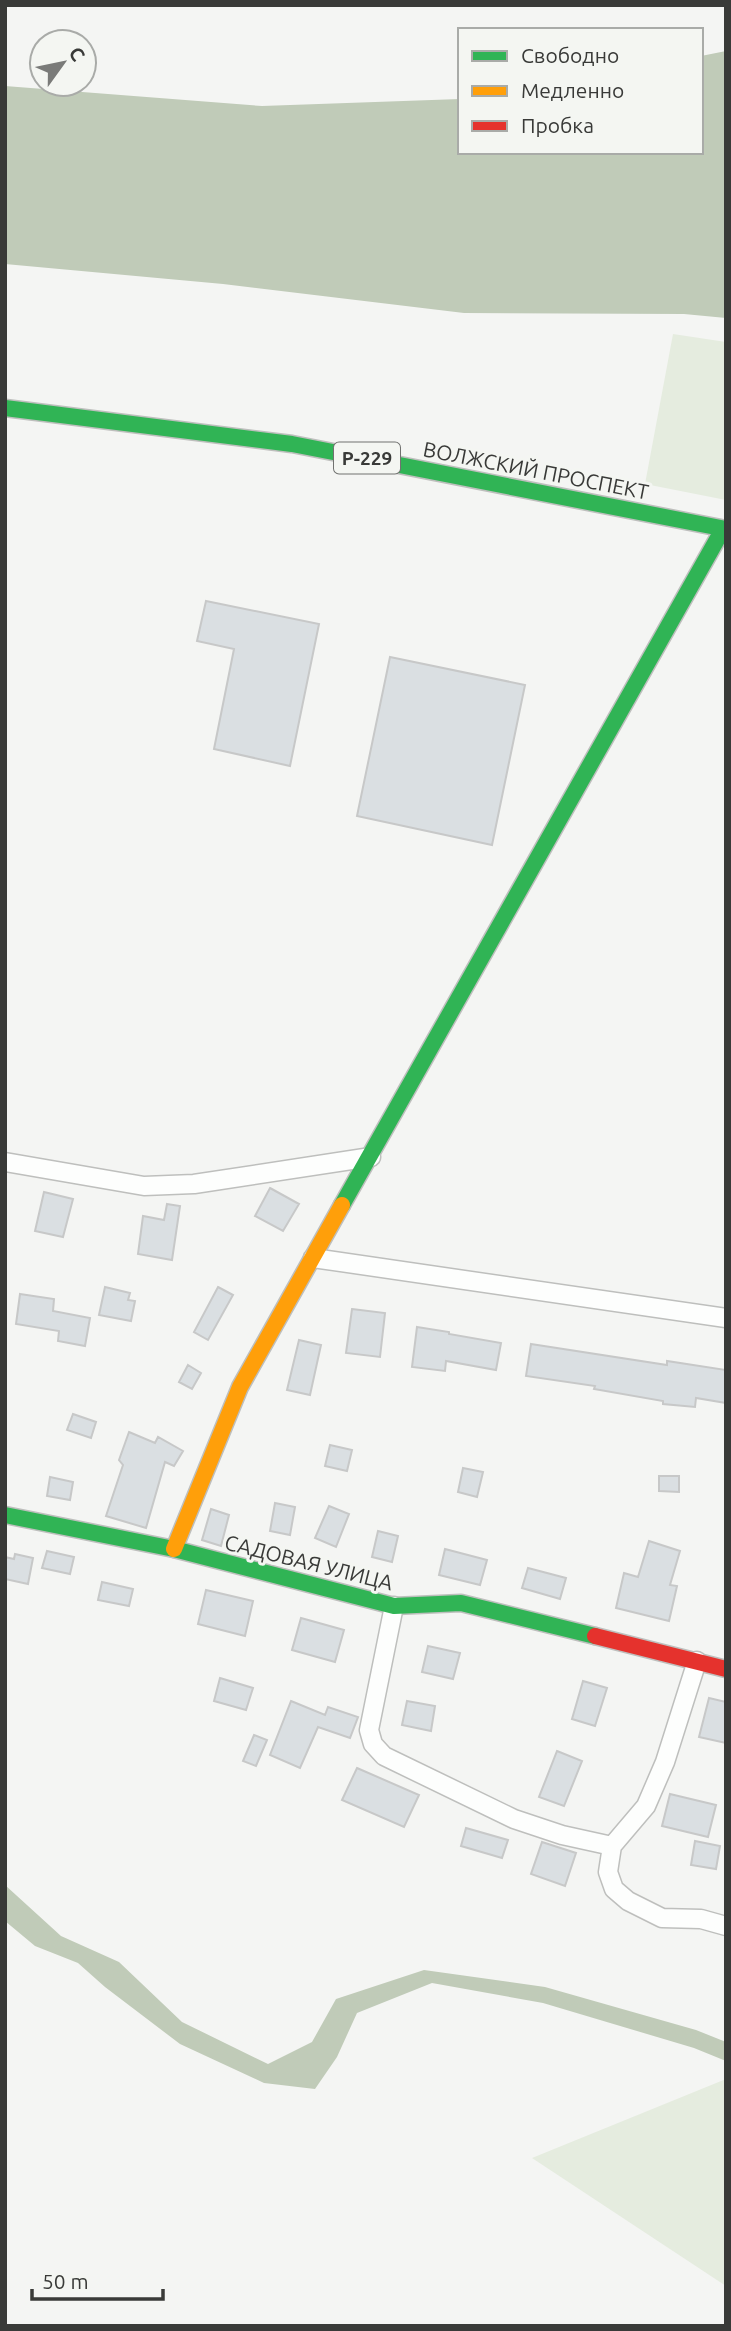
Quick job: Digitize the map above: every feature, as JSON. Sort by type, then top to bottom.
[{"type":"street","name":"ВОЛЖСКИЙ ПРОСПЕКТ","points":[[5,408],[292,444],[725,529]]},
{"type":"street","points":[[174,1549],[240,1387],[725,529]]},
{"type":"street","points":[[5,1162],[144,1186],[194,1184],[370,1157]]},
{"type":"street","points":[[313,1258],[726,1318]]},
{"type":"street","name":"САДОВАЯ УЛИЦА","points":[[5,1515],[174,1549],[394,1606],[461,1603],[726,1669]]},
{"type":"street","points":[[394,1606],[369,1730],[373,1744],[384,1756],[514,1819],[562,1835],[612,1846]]},
{"type":"street","points":[[697,1661],[665,1762],[646,1806],[612,1846],[608,1872],[614,1889],[628,1901],[662,1918],[701,1919],[726,1926]]},
{"type":"shaded area","points":[[726,51],[726,318],[684,314],[464,313],[223,284],[5,264],[5,86],[28,88],[28,98],[98,98],[98,93],[262,106],[458,99],[458,154],[703,154],[703,56]]},
{"type":"shaded area","points":[[673,334],[726,342],[726,500],[645,484]]},
{"type":"shaded area","points":[[5,1885],[61,1936],[119,1962],[182,2022],[268,2064],[312,2042],[336,1999],[424,1970],[545,1987],[696,2030],[726,2042],[726,2061],[694,2048],[543,2003],[432,1983],[357,2013],[337,2057],[315,2089],[264,2083],[180,2044],[78,1963],[35,1946],[5,1921]]},
{"type":"shaded area","points":[[726,2079],[726,2286],[532,2158]]},
{"type":"building","points":[[206,601],[319,624],[290,766],[214,749],[234,649],[197,641]]},
{"type":"building","points":[[390,657],[525,685],[492,845],[357,816]]},
{"type":"building","points":[[270,1188],[299,1204],[283,1231],[255,1216]]},
{"type":"building","points":[[44,1192],[73,1199],[63,1237],[35,1231]]},
{"type":"building","points":[[167,1204],[180,1206],[172,1260],[138,1254],[143,1216],[164,1220]]},
{"type":"building","points":[[105,1287],[130,1293],[128,1300],[135,1301],[131,1321],[99,1315]]},
{"type":"building","points":[[218,1287],[233,1295],[208,1340],[194,1332]]},
{"type":"building","points":[[20,1294],[54,1299],[53,1311],[90,1318],[85,1346],[58,1341],[59,1331],[16,1324]]},
{"type":"building","points":[[352,1309],[385,1313],[380,1357],[346,1353]]},
{"type":"building","points":[[417,1327],[501,1343],[496,1370],[446,1361],[445,1371],[412,1367]]},
{"type":"building","points":[[299,1340],[321,1345],[310,1395],[287,1390]]},
{"type":"building","points":[[531,1344],[667,1365],[667,1361],[726,1370],[726,1403],[696,1398],[695,1407],[663,1404],[663,1401],[594,1389],[595,1386],[526,1376]]},
{"type":"building","points":[[188,1365],[201,1373],[192,1389],[179,1382]]},
{"type":"building","points":[[73,1414],[96,1422],[91,1438],[67,1430]]},
{"type":"building","points":[[129,1432],[155,1443],[158,1437],[183,1451],[174,1466],[165,1462],[146,1528],[106,1516],[123,1465],[119,1460]]},
{"type":"building","points":[[330,1445],[352,1450],[347,1471],[325,1466]]},
{"type":"building","points":[[463,1468],[483,1472],[477,1497],[458,1492]]},
{"type":"building","points":[[659,1476],[679,1476],[679,1492],[659,1491]]},
{"type":"building","points":[[50,1477],[73,1482],[70,1500],[47,1496]]},
{"type":"building","points":[[275,1503],[295,1507],[290,1535],[270,1531]]},
{"type":"building","points":[[329,1506],[349,1514],[336,1547],[315,1538]]},
{"type":"building","points":[[211,1509],[229,1515],[221,1546],[202,1540]]},
{"type":"building","points":[[378,1531],[398,1536],[392,1562],[372,1557]]},
{"type":"building","points":[[649,1541],[680,1551],[670,1585],[677,1586],[669,1621],[616,1608],[624,1573],[638,1577]]},
{"type":"building","points":[[445,1549],[487,1560],[480,1585],[439,1575]]},
{"type":"building","points":[[47,1551],[74,1557],[70,1574],[42,1568]]},
{"type":"building","points":[[15,1554],[33,1558],[28,1584],[5,1579],[5,1557],[14,1559]]},
{"type":"building","points":[[528,1568],[566,1578],[560,1599],[522,1588]]},
{"type":"building","points":[[102,1582],[133,1589],[129,1606],[98,1600]]},
{"type":"building","points":[[206,1590],[253,1601],[245,1636],[198,1624]]},
{"type":"building","points":[[301,1618],[344,1630],[335,1662],[292,1650]]},
{"type":"building","points":[[428,1646],[460,1653],[453,1679],[422,1672]]},
{"type":"building","points":[[220,1678],[253,1688],[246,1710],[214,1701]]},
{"type":"building","points":[[583,1681],[607,1688],[595,1726],[572,1719]]},
{"type":"building","points":[[709,1698],[726,1702],[726,1743],[699,1737]]},
{"type":"building","points":[[291,1701],[325,1715],[328,1707],[358,1717],[350,1738],[318,1727],[300,1768],[270,1755]]},
{"type":"building","points":[[407,1701],[435,1706],[431,1731],[402,1725]]},
{"type":"building","points":[[254,1735],[267,1740],[256,1766],[243,1761]]},
{"type":"building","points":[[557,1751],[582,1761],[564,1806],[539,1797]]},
{"type":"building","points":[[357,1768],[419,1795],[404,1827],[342,1800]]},
{"type":"building","points":[[670,1794],[716,1805],[708,1837],[662,1826]]},
{"type":"building","points":[[466,1828],[508,1840],[502,1858],[461,1846]]},
{"type":"building","points":[[695,1841],[720,1846],[716,1869],[691,1865]]},
{"type":"building","points":[[542,1842],[576,1853],[565,1886],[531,1874]]},
{"type":"traffic: fast","points":[[5,408],[292,444],[726,529]]},
{"type":"traffic: fast","points":[[342,1205],[723,529]]},
{"type":"traffic: fast","points":[[5,1515],[174,1549],[394,1606],[461,1603],[595,1636]]},
{"type":"traffic: slow","points":[[174,1549],[240,1387],[342,1205]]},
{"type":"traffic: jam","points":[[595,1636],[726,1669]]}]
